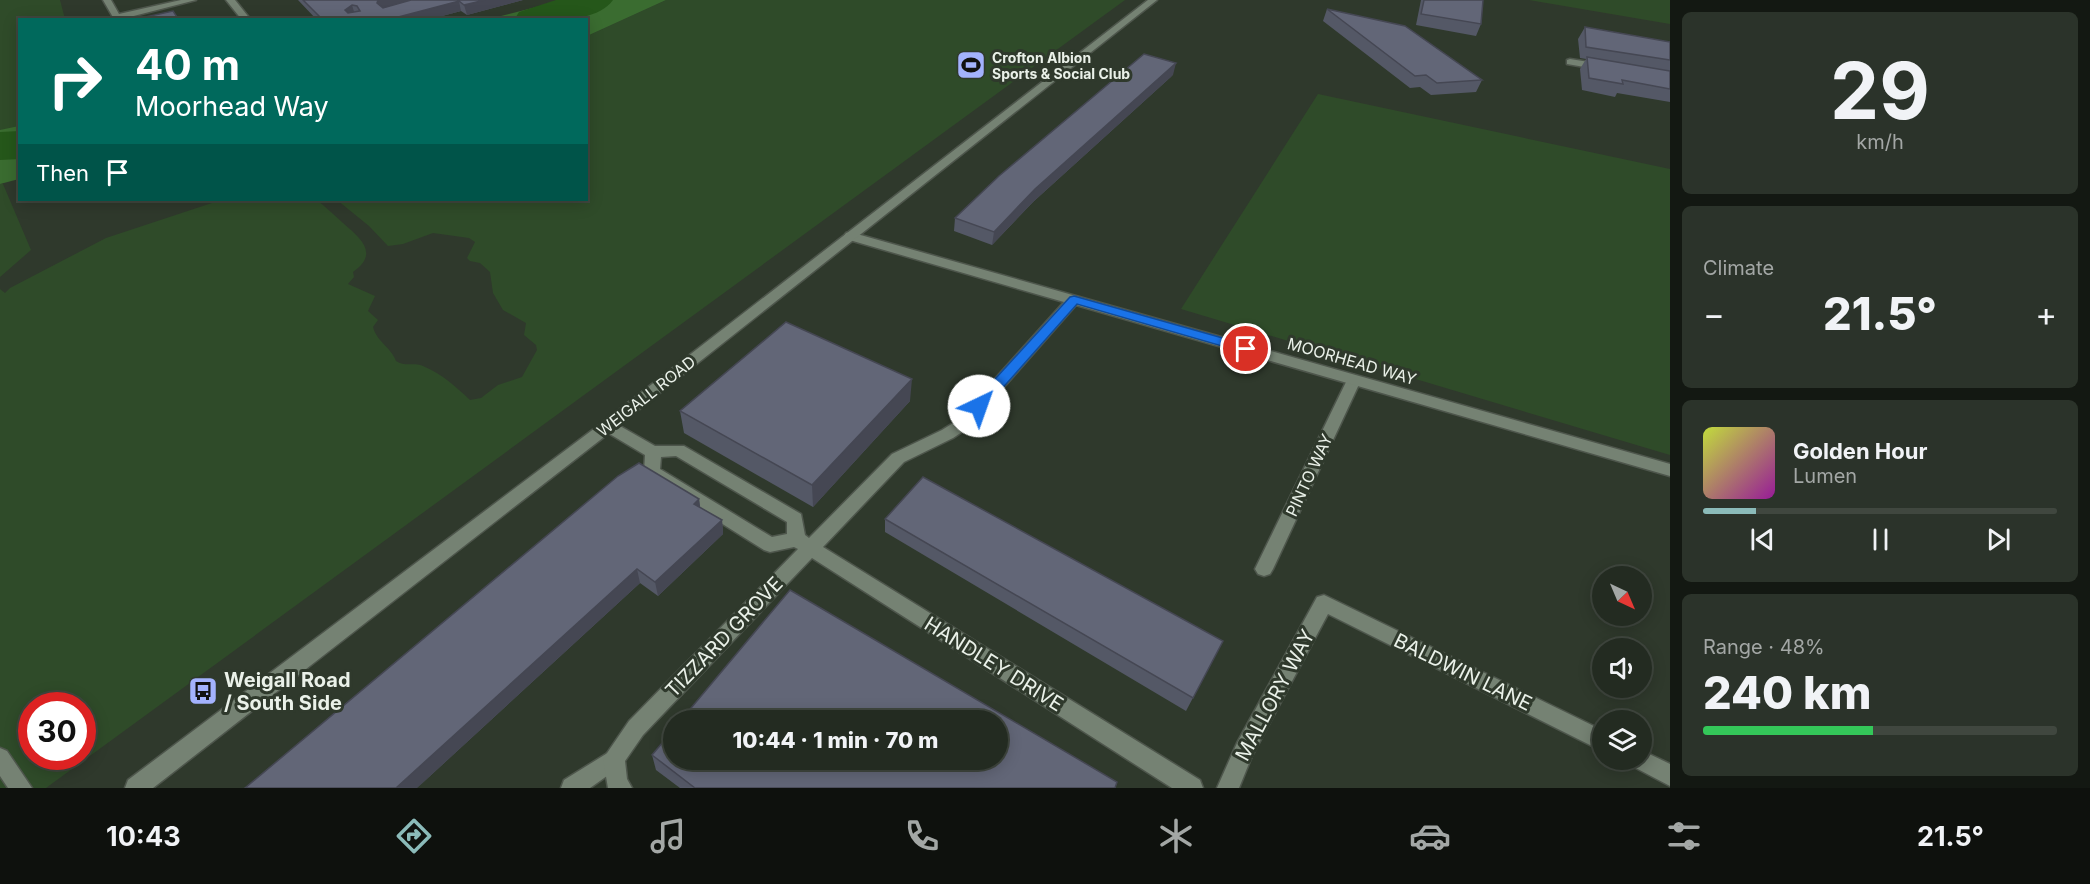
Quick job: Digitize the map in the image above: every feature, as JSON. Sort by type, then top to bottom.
[{"type":"street","points":[[107,0],[117,17],[192,0]]},
{"type":"street","points":[[230,0],[245,18]]},
{"type":"street","name":"WEIGALL ROAD","points":[[136,788],[608,426],[1153,0]]},
{"type":"street","points":[[1570,62],[1614,69]]},
{"type":"street","name":"MOORHEAD WAY","points":[[850,236],[1670,470]]},
{"type":"street","name":"TIZZARD GROVE","points":[[614,759],[636,728],[803,544],[909,449],[953,432],[1074,299]]},
{"type":"street","name":"PINTO WAY","points":[[1264,569],[1354,380]]},
{"type":"street","points":[[608,426],[653,452],[678,450],[795,519],[803,544],[770,545],[760,539],[652,472],[653,452]]},
{"type":"street","name":"HANDLEY DRIVE","points":[[803,544],[1192,788]]},
{"type":"street","name":"BALDWIN LANE","points":[[1324,603],[1592,736]]},
{"type":"street","name":"MALLORY WAY","points":[[1228,788],[1244,750],[1324,603]]},
{"type":"street","points":[[0,758],[21,788]]},
{"type":"street","points":[[572,788],[614,759],[617,783],[621,788]]},
{"type":"street","points":[[1652,766],[1670,775]]},
{"type":"green space","points":[[0,0],[60,0],[65,18],[18,18],[18,136],[0,138]]},
{"type":"green space","points":[[564,0],[666,0],[588,36],[588,18],[493,18]]},
{"type":"green space","points":[[666,0],[1125,0],[96,751],[96,692],[18,692],[18,770],[71,770],[46,788],[0,788],[0,289],[5,293],[10,288],[106,238],[218,201],[318,201],[356,234],[364,246],[365,258],[353,272],[354,277],[348,284],[375,296],[368,311],[378,320],[373,327],[396,361],[430,369],[470,400],[481,398],[498,385],[522,377],[537,350],[536,345],[524,335],[526,323],[503,310],[493,293],[490,272],[480,263],[467,258],[475,242],[469,238],[433,233],[403,244],[388,246],[369,226],[338,201],[588,201],[588,36]]},
{"type":"green space","points":[[1529,0],[1670,0],[1670,24]]},
{"type":"green space","points":[[1318,94],[1670,169],[1670,455],[1181,309]]},
{"type":"green space","points":[[18,126],[18,179],[0,184],[0,130]]},
{"type":"green space","points":[[0,184],[3,184],[31,250],[0,277]]},
{"type":"building","points":[[303,0],[378,0],[377,3],[383,8],[411,0],[485,0],[464,5],[459,1],[395,18],[321,18]],"holes":[[[352,5],[357,6],[360,11],[348,13],[345,10]]]},
{"type":"building","points":[[1424,0],[1483,0],[1481,24],[1421,14]]},
{"type":"building","points":[[1327,9],[1405,26],[1482,80],[1437,83],[1426,75],[1415,76]]},
{"type":"building","points":[[173,11],[178,18],[141,18]]},
{"type":"building","points":[[1585,27],[1670,42],[1670,60],[1586,47]]},
{"type":"building","points":[[1144,54],[1176,63],[1035,189],[994,232],[955,218],[999,176]]},
{"type":"building","points":[[1587,57],[1670,71],[1670,89],[1622,80],[1623,84],[1589,78]]},
{"type":"building","points":[[786,322],[912,379],[812,485],[680,411]]},
{"type":"building","points":[[639,463],[699,499],[694,504],[722,520],[655,582],[637,569],[396,788],[245,788],[618,476]]},
{"type":"building","points":[[923,477],[1223,641],[1193,698],[885,519]]},
{"type":"building","points":[[790,590],[994,710],[689,710]]},
{"type":"building","points":[[1008,718],[1117,782],[1115,788],[695,788],[672,770],[1008,770]]},
{"type":"building","points":[[663,742],[663,763],[652,755]]},
{"type":"waterway","points":[[539,18],[594,0]]},
{"type":"waterway","points":[[0,146],[18,145]]},
{"type":"place","name":"Crofton Albion Sports & Social Club","points":[[971,65]]},
{"type":"place","name":"Weigall Road / South Side","points":[[203,691]]},
{"type":"route","points":[[979,406],[1074,299],[1246,349]]}]
